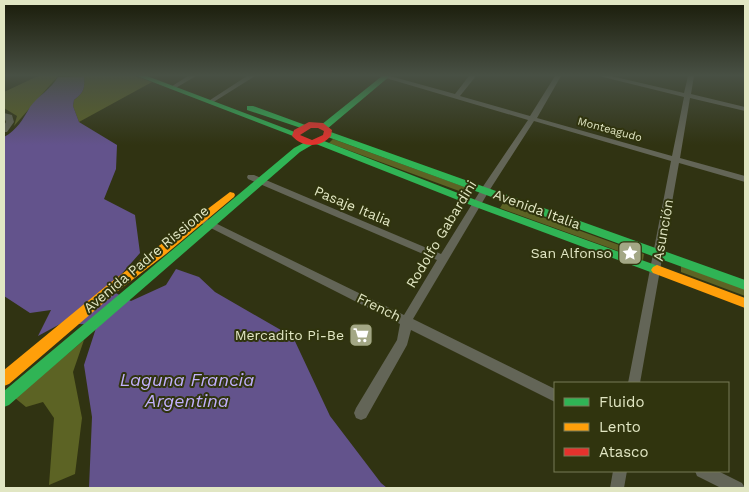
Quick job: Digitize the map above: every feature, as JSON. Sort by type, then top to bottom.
[{"type":"main road","name":"Avenida Italia","points":[[211,99],[485,190],[745,285]]},
{"type":"main road","name":"Avenida Padre Rissione","points":[[4,400],[124,297],[256,179],[297,150],[312,134],[356,99]]},
{"type":"main road","name":"Avenida Italia","points":[[312,134],[477,204],[745,303]]},
{"type":"main road","name":"Avenida Padre Rissione","points":[[4,379],[110,290],[206,222]]},
{"type":"street","name":"Monteagudo","points":[[462,99],[745,179]]},
{"type":"street","name":"Rodolfo Gabardini","points":[[361,413],[403,341],[406,321],[485,190],[544,99]]},
{"type":"street","name":"Asunción","points":[[634,382],[687,99]]},
{"type":"street","points":[[701,99],[745,109]]},
{"type":"street","points":[[4,115],[9,117],[10,122],[4,130]]},
{"type":"street","name":"Pasaje Italia","points":[[256,179],[444,259]]},
{"type":"street","name":"French","points":[[206,222],[554,395]]},
{"type":"street","points":[[617,488],[620,472]]},
{"type":"street","points":[[704,472],[737,488]]},
{"type":"green space","points":[[4,99],[38,99],[14,126],[17,116],[4,108]]},
{"type":"green space","points":[[121,99],[79,122],[73,106],[74,100]]},
{"type":"green space","points":[[333,139],[473,190],[470,195],[329,143]]},
{"type":"green space","points":[[503,203],[644,254],[643,260],[500,208]]},
{"type":"green space","points":[[681,266],[745,289],[745,296],[681,272]]},
{"type":"green space","points":[[84,340],[73,372],[82,418],[75,474],[49,485],[54,418],[43,402],[26,407],[15,398]]},
{"type":"water","name":"Laguna Francia Argentina","points":[[37,99],[75,99],[73,106],[79,122],[117,145],[116,169],[104,199],[135,215],[140,253],[110,287],[110,290],[131,301],[166,285],[176,269],[199,277],[215,292],[293,337],[330,416],[381,483],[387,488],[89,488],[92,417],[84,365],[97,325],[62,323],[38,336],[51,310],[30,313],[4,296],[4,137],[16,128]]},
{"type":"traffic: fast","points":[[202,99],[296,134]]},
{"type":"traffic: fast","points":[[324,127],[359,99]]},
{"type":"traffic: fast","points":[[250,108],[304,126]]},
{"type":"traffic: fast","points":[[328,134],[745,285]]},
{"type":"traffic: fast","points":[[319,142],[477,204],[657,270]]},
{"type":"traffic: fast","points":[[4,400],[297,150],[309,143]]},
{"type":"traffic: slow","points":[[4,379],[110,290],[162,251],[230,195]]},
{"type":"traffic: slow","points":[[657,270],[745,303]]},
{"type":"traffic: jam","points":[[309,125],[320,125],[328,130],[327,136],[312,143],[296,136],[297,132],[309,125]]},
{"type":"place","name":"San Alfonso","points":[[630,253]]},
{"type":"place","name":"Mercadito Pi-Be","points":[[361,335]]}]
